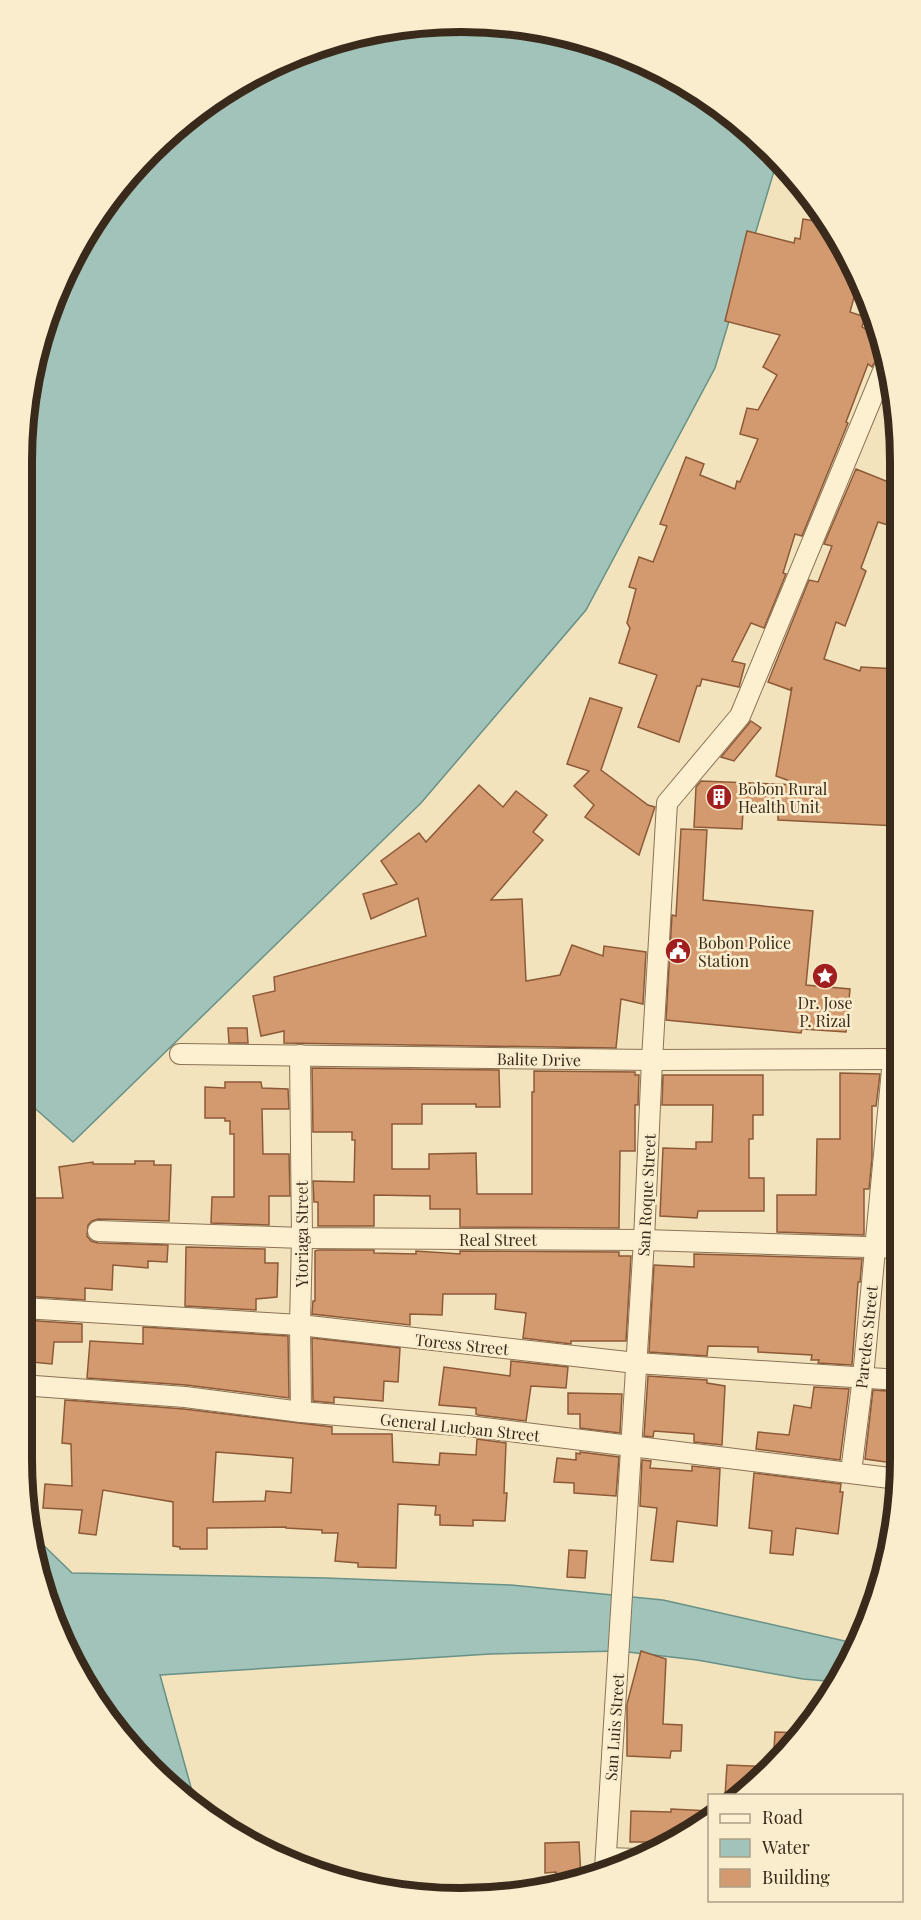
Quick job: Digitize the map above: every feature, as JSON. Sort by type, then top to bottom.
[{"type":"street","name":"San Roque Street","points":[[622,1586],[644,1239],[667,803],[740,716],[881,376]]},
{"type":"street","name":"Balite Drive","points":[[180,1054],[652,1060],[890,1059]]},
{"type":"street","name":"Ytoriaga Street","points":[[300,1055],[301,1412]]},
{"type":"street","name":"Paredes Street","points":[[851,1472],[890,1116]]},
{"type":"street","name":"Real Street","points":[[98,1231],[302,1238],[644,1239],[890,1248]]},
{"type":"street","name":"Toress Street","points":[[32,1309],[300,1325],[636,1363],[890,1379]]},
{"type":"street","name":"General Lucban Street","points":[[32,1386],[185,1397],[301,1412],[468,1426],[889,1478]]},
{"type":"street","name":"San Luis Street","points":[[606,1863],[618,1687],[622,1586]]},
{"type":"water","points":[[432,32],[489,32],[516,35],[572,46],[598,54],[625,64],[675,89],[722,120],[775,169],[715,368],[586,610],[421,803],[73,1142],[32,1106],[32,432],[46,349],[64,296],[89,246],[120,199],[138,178],[157,157],[199,120],[246,89],[271,76],[296,64],[349,46]]},
{"type":"water","points":[[40,1542],[72,1573],[326,1578],[511,1585],[663,1600],[848,1642],[828,1681],[803,1679],[697,1660],[619,1651],[490,1654],[160,1675],[193,1795],[157,1763],[138,1742],[120,1721],[89,1674],[64,1624],[46,1571]]},
{"type":"building","points":[[803,219],[816,221],[855,292],[850,312],[865,317],[862,327],[870,331],[877,358],[872,367],[868,364],[846,422],[848,423],[802,536],[795,534],[783,573],[786,574],[764,628],[751,623],[732,661],[745,664],[739,687],[702,679],[700,686],[697,686],[679,742],[638,727],[657,675],[619,663],[630,628],[627,623],[636,589],[629,587],[639,557],[653,562],[667,526],[660,524],[686,457],[704,464],[700,475],[735,489],[737,481],[740,482],[758,439],[740,434],[747,408],[758,410],[777,375],[763,367],[780,335],[725,321],[747,231],[794,243],[795,238],[800,239]]},
{"type":"building","points":[[856,469],[890,483],[888,525],[878,522],[861,568],[866,571],[845,626],[836,622],[824,659],[860,671],[861,667],[890,669],[890,826],[778,820],[778,812],[743,811],[742,829],[694,827],[696,787],[701,781],[801,785],[776,776],[792,687],[790,690],[768,682],[809,580],[818,582],[832,546],[824,544]]},
{"type":"building","points":[[590,698],[622,708],[601,770],[648,805],[655,807],[639,855],[585,817],[594,805],[574,786],[589,771],[567,764]]},
{"type":"building","points":[[751,721],[761,728],[734,761],[721,757]]},
{"type":"building","points":[[479,785],[503,807],[516,791],[547,815],[533,832],[543,840],[491,900],[522,899],[526,981],[560,975],[572,945],[603,956],[604,946],[646,952],[643,1004],[621,999],[616,1048],[284,1043],[284,1031],[261,1036],[253,996],[275,991],[274,977],[426,936],[418,898],[371,919],[363,894],[397,884],[381,861],[419,833],[426,842]]},
{"type":"building","points":[[681,829],[707,830],[703,900],[813,911],[806,985],[850,989],[846,1032],[802,1029],[801,1033],[666,1020],[672,915],[676,916]]},
{"type":"building","points":[[228,1028],[247,1028],[248,1043],[229,1043]]},
{"type":"building","points":[[312,1068],[499,1070],[500,1107],[476,1107],[476,1104],[422,1104],[422,1124],[392,1124],[392,1169],[429,1169],[429,1154],[476,1153],[477,1194],[532,1194],[534,1071],[635,1072],[635,1075],[639,1075],[638,1105],[635,1105],[635,1151],[620,1151],[619,1228],[460,1227],[460,1209],[430,1209],[430,1196],[374,1195],[374,1226],[318,1226],[318,1202],[314,1202],[313,1181],[354,1182],[355,1140],[352,1140],[352,1132],[313,1132]]},
{"type":"building","points":[[840,1073],[880,1074],[876,1106],[872,1106],[872,1158],[869,1189],[864,1189],[864,1235],[777,1232],[777,1195],[816,1195],[817,1139],[840,1139]]},
{"type":"building","points":[[663,1075],[763,1075],[763,1115],[753,1115],[753,1139],[749,1139],[749,1178],[764,1178],[764,1211],[698,1211],[697,1218],[660,1216],[663,1148],[696,1149],[696,1142],[712,1142],[713,1105],[662,1105]]},
{"type":"building","points":[[225,1082],[261,1082],[262,1088],[288,1089],[289,1109],[262,1109],[263,1154],[289,1154],[290,1196],[269,1196],[269,1225],[211,1223],[212,1197],[234,1197],[234,1134],[230,1134],[230,1121],[225,1121],[225,1118],[205,1118],[205,1087],[225,1088]]},
{"type":"building","points":[[135,1161],[154,1161],[154,1165],[171,1165],[169,1221],[98,1219],[88,1225],[87,1236],[91,1241],[98,1243],[168,1245],[167,1262],[148,1261],[148,1268],[113,1265],[112,1290],[85,1288],[85,1300],[32,1297],[34,1198],[63,1198],[59,1167],[93,1162],[93,1164],[135,1164]]},
{"type":"building","points":[[186,1247],[265,1249],[265,1263],[278,1263],[277,1297],[256,1299],[256,1310],[185,1306]]},
{"type":"building","points":[[374,1250],[374,1253],[416,1254],[416,1251],[460,1254],[460,1251],[619,1252],[619,1256],[631,1256],[626,1341],[571,1341],[571,1344],[523,1338],[526,1313],[495,1309],[496,1294],[443,1294],[442,1315],[410,1314],[410,1325],[312,1314],[313,1301],[315,1301],[315,1251]]},
{"type":"building","points":[[694,1254],[862,1259],[860,1282],[858,1282],[852,1365],[818,1363],[819,1360],[811,1360],[812,1355],[758,1352],[758,1347],[708,1346],[707,1356],[649,1352],[654,1265],[694,1267]]},
{"type":"building","points":[[32,1321],[82,1324],[82,1342],[54,1342],[52,1364],[32,1362]]},
{"type":"building","points":[[143,1327],[288,1336],[289,1398],[186,1385],[87,1378],[90,1341],[143,1344]]},
{"type":"building","points":[[312,1338],[400,1348],[398,1382],[384,1381],[383,1401],[334,1397],[334,1403],[313,1401]]},
{"type":"building","points":[[511,1361],[568,1367],[566,1388],[531,1386],[526,1421],[478,1415],[476,1408],[439,1405],[444,1367],[510,1376]]},
{"type":"building","points":[[648,1376],[707,1380],[707,1383],[725,1386],[722,1445],[694,1442],[694,1434],[654,1431],[653,1437],[644,1436]]},
{"type":"building","points":[[814,1387],[849,1389],[840,1460],[756,1449],[758,1432],[789,1435],[794,1405],[811,1408]]},
{"type":"building","points":[[873,1390],[890,1391],[890,1463],[865,1459]]},
{"type":"building","points":[[568,1393],[622,1394],[620,1433],[580,1428],[580,1414],[568,1414]]},
{"type":"building","points":[[65,1400],[184,1409],[332,1427],[332,1434],[392,1434],[393,1462],[439,1465],[440,1453],[476,1455],[477,1439],[506,1443],[505,1521],[473,1520],[473,1526],[440,1525],[440,1515],[435,1515],[436,1506],[398,1504],[396,1568],[358,1567],[358,1563],[335,1561],[338,1533],[322,1533],[322,1530],[286,1527],[207,1528],[207,1549],[180,1549],[180,1547],[173,1546],[173,1502],[103,1490],[96,1535],[79,1533],[82,1510],[43,1508],[45,1484],[72,1486],[71,1444],[62,1443]],"holes":[[[216,1452],[293,1458],[291,1493],[266,1491],[265,1501],[213,1502]]]},
{"type":"building","points":[[580,1452],[619,1457],[616,1496],[574,1493],[574,1483],[554,1482],[557,1458],[576,1460],[576,1453],[580,1454]]},
{"type":"building","points":[[642,1460],[651,1461],[650,1468],[692,1471],[692,1466],[720,1469],[717,1526],[677,1521],[673,1562],[651,1560],[657,1508],[640,1506]]},
{"type":"building","points":[[754,1473],[841,1484],[840,1492],[843,1492],[838,1534],[796,1528],[793,1555],[770,1553],[772,1531],[749,1528]]},
{"type":"building","points":[[569,1550],[587,1551],[585,1578],[567,1577]]},
{"type":"building","points":[[641,1651],[666,1659],[663,1724],[682,1725],[681,1751],[671,1751],[670,1758],[627,1756],[627,1704]]},
{"type":"building","points":[[775,1732],[791,1733],[783,1742],[774,1752]]},
{"type":"building","points":[[727,1765],[760,1766],[729,1794],[725,1794]]},
{"type":"building","points":[[671,1809],[706,1811],[675,1831],[665,1836],[659,1836],[659,1839],[654,1842],[630,1842],[631,1811],[671,1812]]},
{"type":"building","points":[[579,1842],[581,1871],[557,1877],[556,1872],[545,1873],[545,1843]]},
{"type":"place","name":"Bobon Rural Health Unit","points":[[719,797]]},
{"type":"place","name":"Bobon Police Station","points":[[678,951]]},
{"type":"place","name":"Dr. Jose P. Rizal","points":[[825,976]]}]
